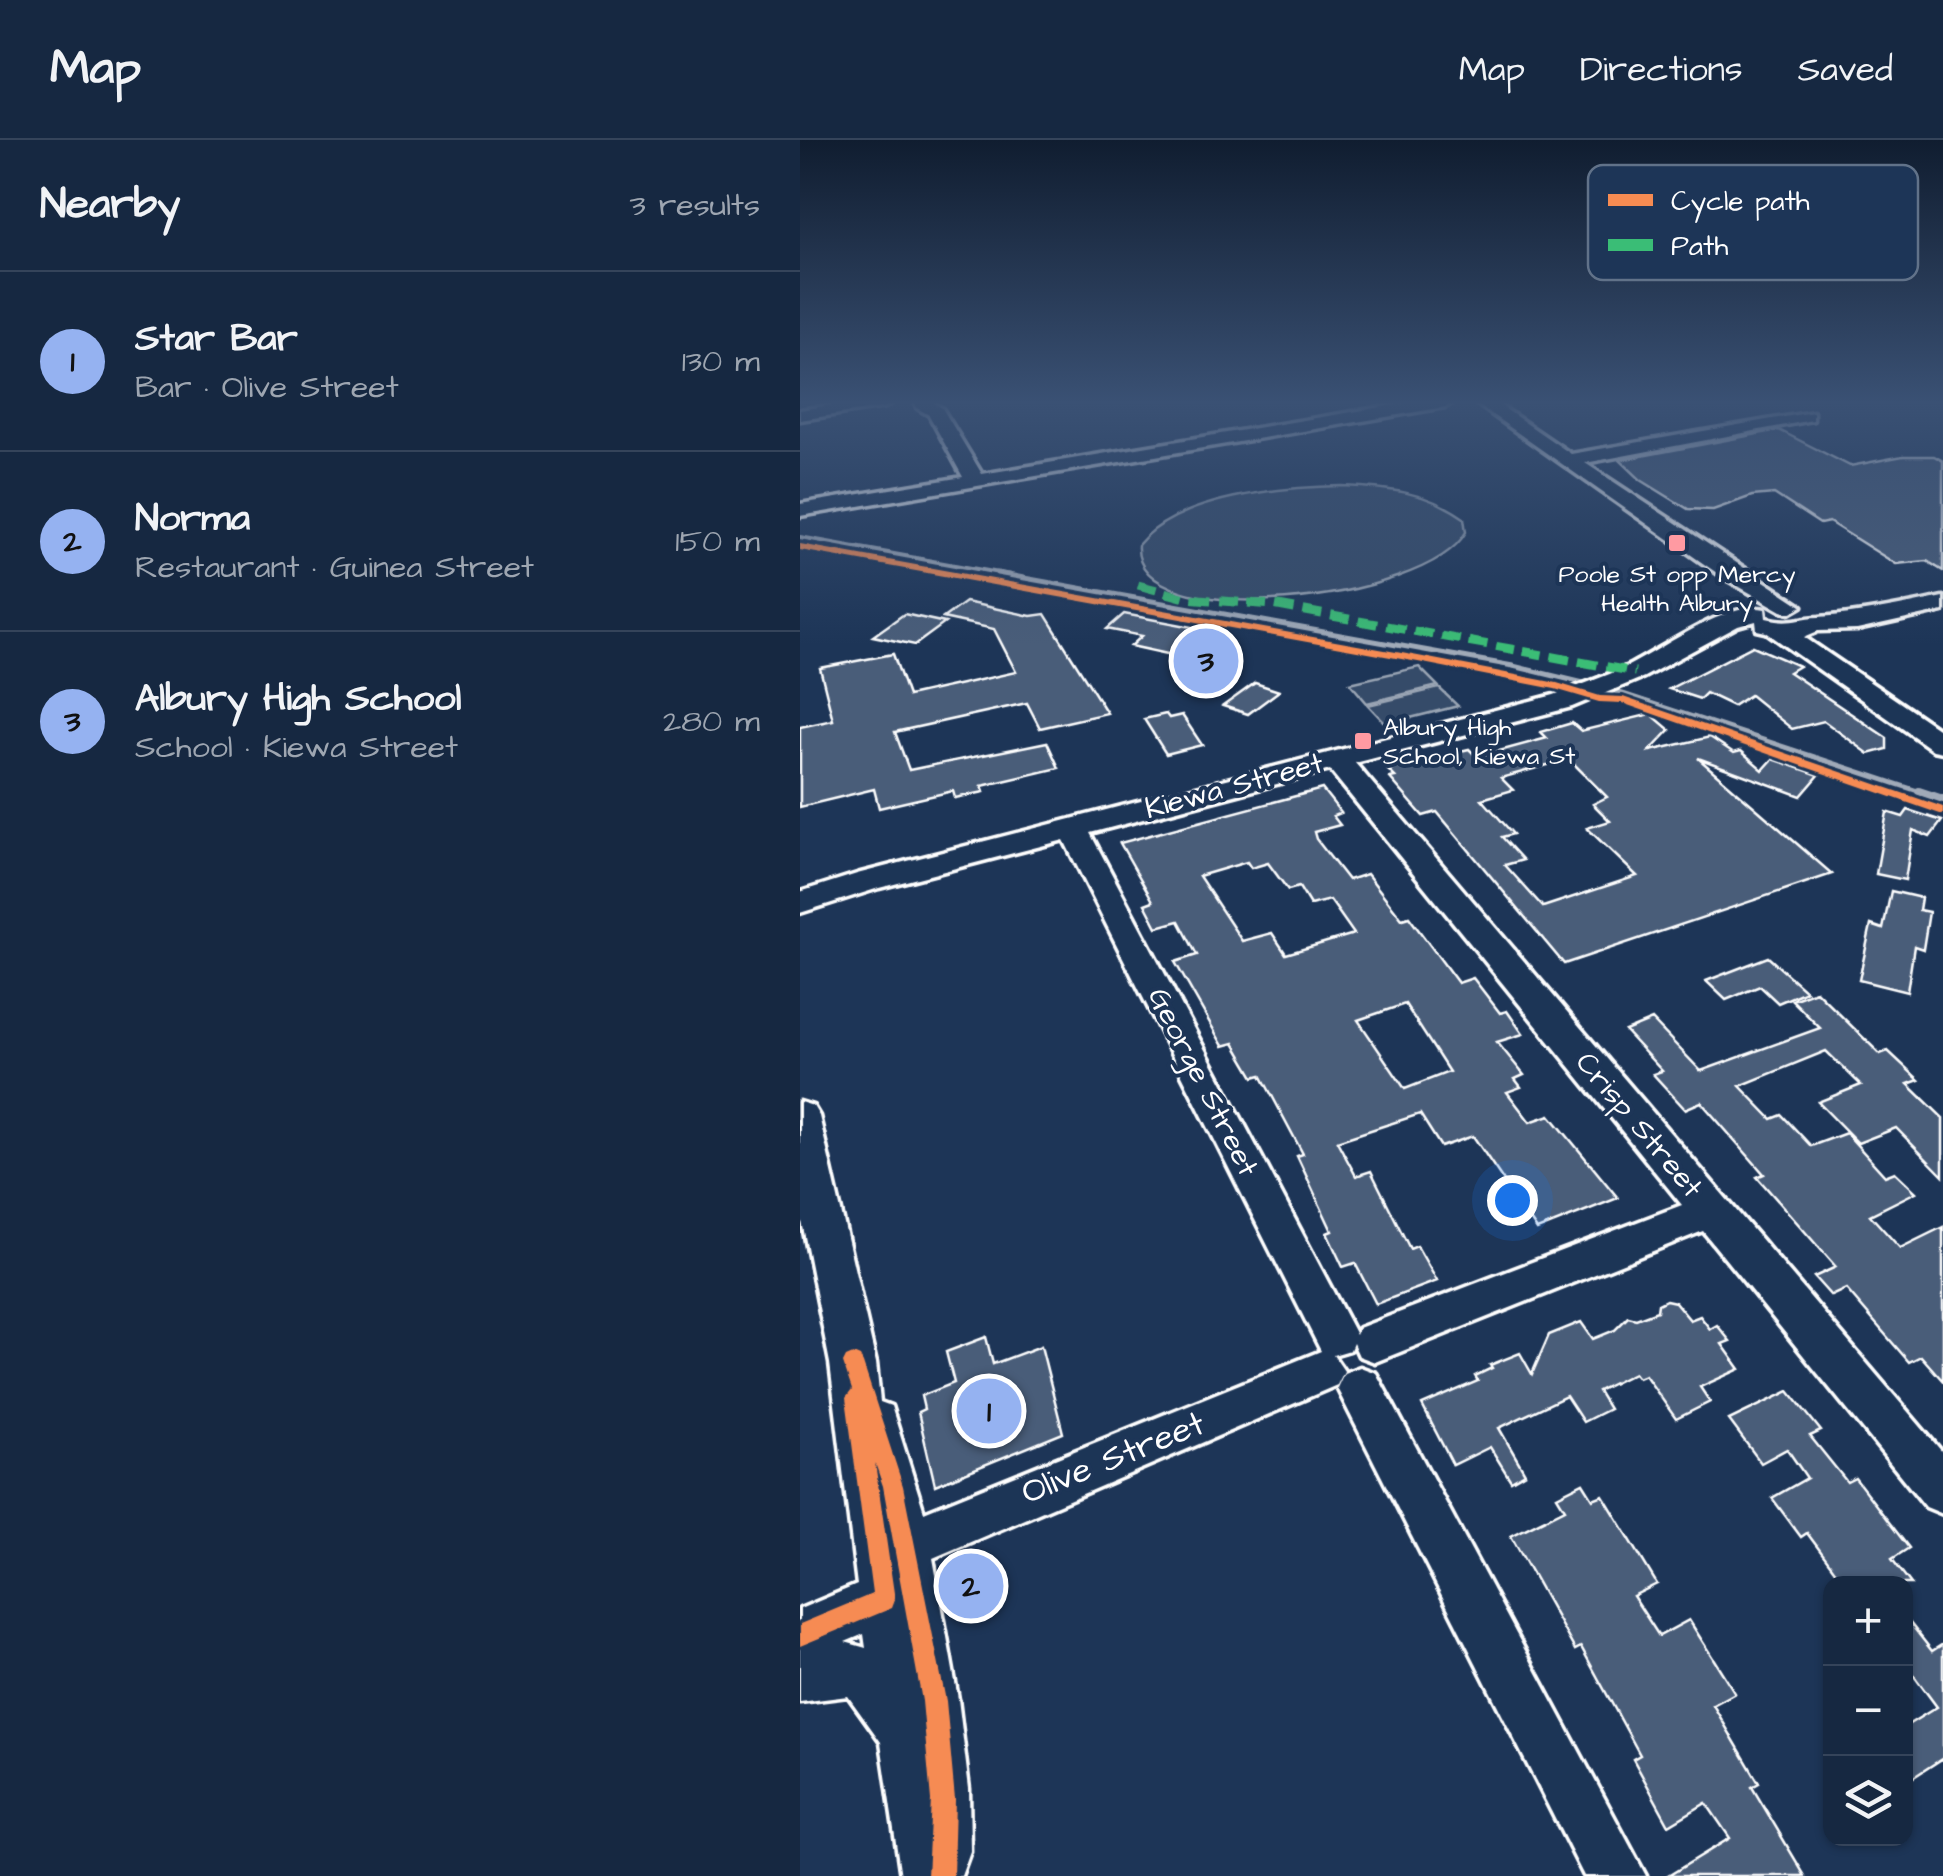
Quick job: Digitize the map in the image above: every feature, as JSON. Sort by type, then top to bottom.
[{"type":"street","points":[[800,510],[964,483]]},
{"type":"street","points":[[1602,483],[1804,618],[1838,670]]},
{"type":"street","points":[[1732,572],[1766,619],[1943,744]]},
{"type":"street","points":[[1804,618],[1887,617],[1943,604]]},
{"type":"street","name":"Kiewa Street","points":[[800,904],[868,881],[1590,691],[1708,634],[1766,619],[1804,618]]},
{"type":"street","name":"Crisp Street","points":[[1336,759],[1711,1212],[1935,1468]]},
{"type":"street","name":"George Street","points":[[1072,828],[1616,1876]]},
{"type":"street","name":"Kiewa Street","points":[[800,892],[832,882],[868,881]]},
{"type":"street","points":[[800,1116],[853,1364],[884,1600],[932,1876]]},
{"type":"street","name":"Olive Street","points":[[906,1544],[1711,1212]]},
{"type":"street","points":[[853,1364],[887,1462],[906,1544],[941,1760],[940,1876]]},
{"type":"street","points":[[800,1634],[884,1600]]},
{"type":"street","points":[[884,1600],[912,1638],[927,1668]]},
{"type":"street","points":[[800,1675],[846,1667],[863,1672],[885,1696],[908,1755]]},
{"type":"shaded area","points":[[1342,486],[1390,490],[1435,502],[1464,518],[1466,532],[1440,557],[1397,577],[1343,591],[1285,599],[1229,600],[1181,591],[1149,573],[1138,545],[1156,528],[1205,505],[1262,492]]},
{"type":"shaded area","points":[[1419,667],[1438,686],[1367,703],[1350,683]]},
{"type":"shaded area","points":[[1439,688],[1458,706],[1386,724],[1368,705]]},
{"type":"building","points":[[1646,483],[1943,483],[1943,571],[1927,561],[1896,564],[1829,522],[1820,524],[1774,494],[1752,496],[1713,510],[1688,509]]},
{"type":"building","points":[[965,602],[1031,616],[1045,614],[1107,713],[1040,728],[1027,703],[895,732],[909,770],[1047,742],[1059,768],[982,786],[984,792],[955,798],[953,791],[879,808],[874,789],[800,807],[800,727],[833,720],[820,668],[893,654],[908,696],[1016,672],[994,629],[943,618]]},
{"type":"building","points":[[904,614],[945,623],[915,645],[873,636]]},
{"type":"building","points":[[1124,614],[1219,632],[1195,660],[1131,646],[1142,636],[1107,629]]},
{"type":"building","points":[[1753,646],[1799,666],[1789,672],[1887,738],[1887,749],[1869,754],[1824,721],[1792,729],[1750,695],[1733,706],[1706,693],[1700,699],[1669,689]]},
{"type":"building","points":[[1255,683],[1279,691],[1248,714],[1223,706]]},
{"type":"building","points":[[1166,714],[1169,718],[1182,715],[1202,745],[1166,754],[1144,719]]},
{"type":"building","points":[[1651,714],[1670,730],[1650,751],[1710,737],[1734,753],[1741,751],[1763,770],[1773,759],[1819,775],[1801,796],[1698,758],[1832,874],[1564,964],[1437,812],[1423,816],[1390,778],[1395,777],[1388,770],[1469,749],[1477,757],[1547,738],[1541,732],[1572,723],[1581,731]],"holes":[[[1569,759],[1607,797],[1593,804],[1610,821],[1587,828],[1637,876],[1543,907],[1505,865],[1523,860],[1502,837],[1513,834],[1482,799],[1513,790],[1501,778]]]},
{"type":"building","points":[[1322,789],[1341,813],[1333,816],[1340,825],[1314,832],[1316,839],[1348,880],[1367,874],[1402,919],[1409,917],[1458,983],[1473,978],[1500,1013],[1507,1011],[1523,1034],[1497,1042],[1524,1075],[1515,1079],[1521,1087],[1507,1092],[1530,1122],[1550,1115],[1618,1198],[1537,1230],[1473,1136],[1441,1147],[1420,1114],[1337,1141],[1356,1176],[1371,1171],[1410,1249],[1417,1246],[1437,1281],[1376,1304],[1355,1263],[1343,1267],[1327,1233],[1332,1231],[1297,1156],[1303,1154],[1261,1075],[1254,1077],[1234,1043],[1223,1046],[1175,962],[1197,955],[1179,921],[1157,927],[1145,904],[1153,901],[1120,843]],"holes":[[[1247,862],[1251,868],[1268,863],[1288,890],[1299,887],[1310,905],[1330,900],[1354,934],[1286,954],[1272,933],[1242,941],[1199,876]],[[1405,1004],[1449,1072],[1405,1089],[1358,1020]]]},
{"type":"building","points":[[1908,810],[1942,821],[1930,837],[1913,830],[1905,880],[1876,874],[1887,812],[1903,817]]},
{"type":"building","points":[[1891,891],[1921,898],[1919,910],[1929,912],[1923,949],[1914,946],[1907,992],[1859,980],[1871,925],[1883,929]]},
{"type":"building","points":[[1768,957],[1806,991],[1778,1003],[1760,986],[1726,1000],[1706,981]]},
{"type":"building","points":[[1816,991],[1880,1054],[1888,1051],[1919,1080],[1908,1084],[1943,1118],[1943,1176],[1896,1128],[1858,1143],[1818,1102],[1861,1085],[1826,1051],[1740,1086],[1772,1119],[1782,1115],[1811,1146],[1846,1133],[1885,1176],[1895,1172],[1916,1192],[1870,1215],[1900,1248],[1943,1227],[1943,1381],[1921,1356],[1909,1362],[1846,1289],[1831,1296],[1814,1277],[1836,1267],[1757,1177],[1764,1174],[1701,1102],[1685,1109],[1653,1074],[1662,1071],[1625,1031],[1652,1020],[1701,1071],[1820,1028],[1792,1000]]},
{"type":"building","points":[[1666,1300],[1675,1302],[1690,1320],[1700,1316],[1710,1329],[1717,1325],[1730,1341],[1722,1344],[1740,1369],[1700,1387],[1710,1402],[1676,1419],[1645,1375],[1638,1378],[1634,1373],[1598,1391],[1609,1409],[1583,1422],[1566,1396],[1499,1428],[1525,1473],[1511,1481],[1490,1447],[1453,1465],[1422,1405],[1478,1381],[1475,1376],[1492,1368],[1490,1365],[1520,1353],[1532,1374],[1549,1335],[1581,1322],[1593,1339],[1615,1330],[1628,1317],[1636,1319],[1657,1311],[1658,1304]]},
{"type":"building","points":[[986,1337],[993,1364],[1041,1346],[1063,1433],[935,1485],[918,1412],[924,1409],[921,1396],[954,1383],[946,1352]]},
{"type":"building","points":[[1789,1391],[1821,1431],[1810,1436],[1847,1482],[1855,1478],[1909,1548],[1892,1559],[1905,1576],[1839,1576],[1807,1533],[1801,1537],[1772,1498],[1807,1478],[1787,1449],[1761,1463],[1729,1420]]},
{"type":"building","points":[[1583,1483],[1593,1499],[1603,1495],[1657,1584],[1633,1596],[1659,1636],[1689,1620],[1735,1693],[1713,1705],[1759,1783],[1752,1787],[1805,1876],[1668,1876],[1730,1838],[1706,1803],[1669,1825],[1633,1759],[1640,1755],[1581,1647],[1575,1650],[1511,1536],[1565,1509],[1557,1496]]},
{"type":"building","points":[[1913,1627],[1932,1651],[1943,1644],[1943,1758],[1913,1777],[1913,1722],[1937,1707],[1913,1674]]},
{"type":"waterway","points":[[800,537],[1010,575]]},
{"type":"waterway","points":[[997,573],[1513,666],[1592,685]]},
{"type":"waterway","points":[[1605,688],[1927,794]]},
{"type":"waterway","points":[[1919,791],[1943,799]]},
{"type":"marked path","points":[[1138,585],[1186,598],[1273,605],[1635,672]]},
{"type":"cycle path","points":[[800,547],[1418,659],[1557,686],[1599,699],[1623,700],[1943,811]]},
{"type":"cycle path","points":[[853,1363],[893,1486],[934,1701],[943,1800],[940,1876]]},
{"type":"cycle path","points":[[800,1635],[884,1600],[856,1398]]},
{"type":"place","name":"Poole St opp Mercy Health Albury","points":[[1677,543]]},
{"type":"place","name":"Albury High School","points":[[1206,661]]},
{"type":"place","name":"Albury High School, Kiewa St","points":[[1363,741]]},
{"type":"place","name":"Star Bar","points":[[989,1411]]},
{"type":"place","name":"Norma","points":[[971,1586]]}]
